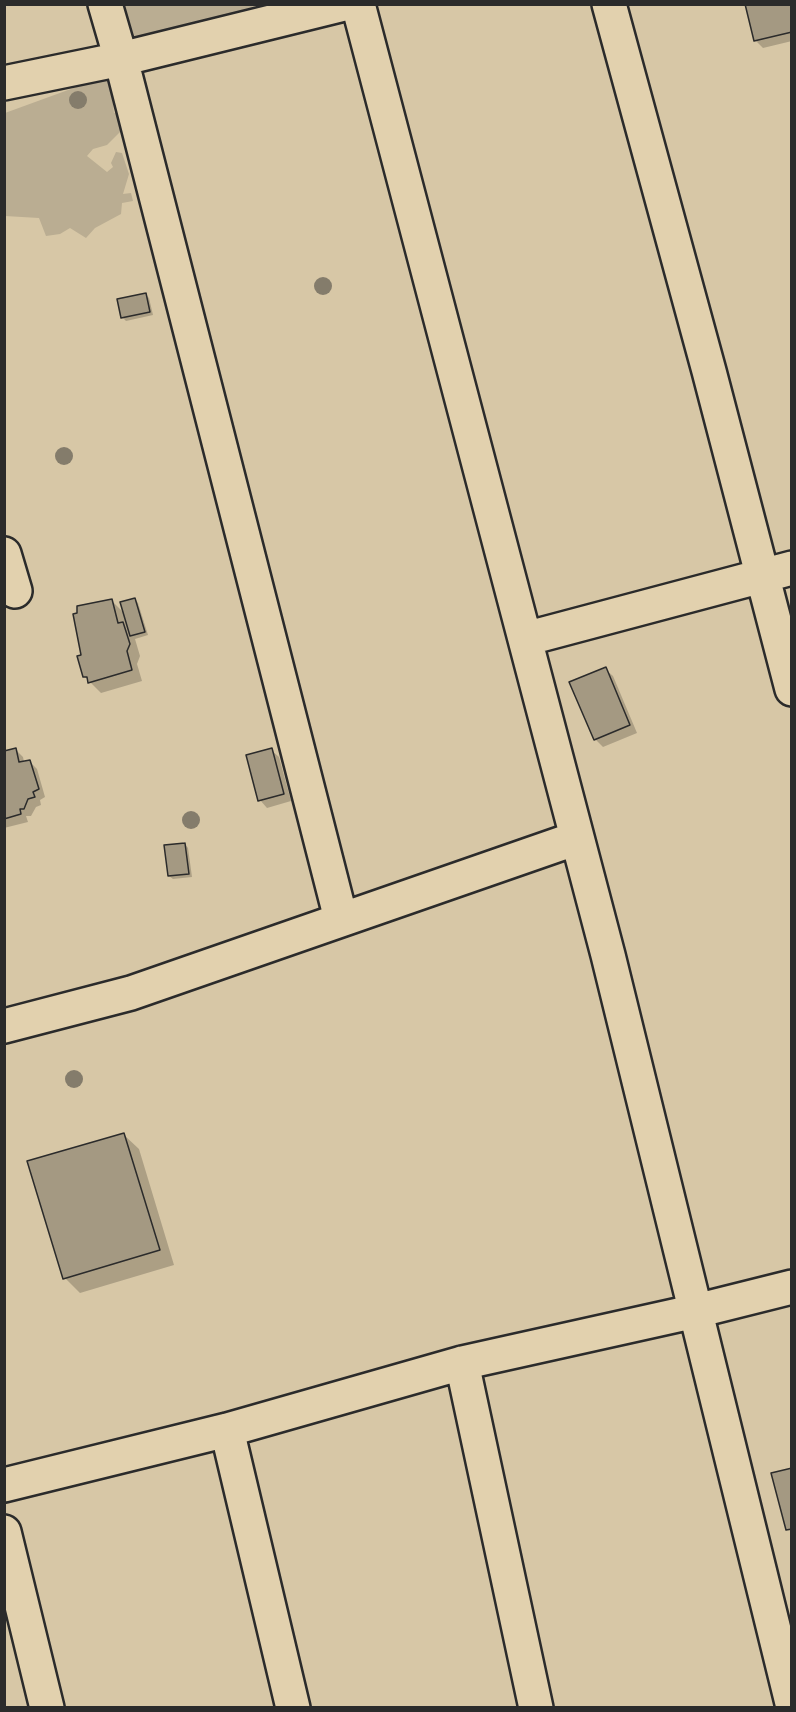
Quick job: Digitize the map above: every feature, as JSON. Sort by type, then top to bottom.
[{"type":"street","points":[[105,4],[341,919]]},
{"type":"street","points":[[4,83],[121,60],[344,4]]},
{"type":"street","points":[[358,4],[577,838],[792,1702]]},
{"type":"street","points":[[609,4],[777,571],[792,689]]},
{"type":"street","points":[[4,554],[15,591]]},
{"type":"street","points":[[525,639],[777,571]]},
{"type":"street","points":[[4,1026],[131,993],[577,838]]},
{"type":"street","points":[[4,1485],[227,1430],[462,1363],[696,1311],[792,1287]]},
{"type":"street","points":[[462,1363],[536,1707]]},
{"type":"street","points":[[227,1430],[293,1707]]},
{"type":"street","points":[[4,1532],[47,1707]]},
{"type":"shaded area","points":[[112,5],[318,5],[126,52]]},
{"type":"shaded area","points":[[110,79],[114,113],[127,107],[131,121],[107,145],[93,149],[87,156],[107,172],[113,167],[111,163],[116,152],[122,153],[129,174],[123,194],[131,193],[133,201],[122,203],[121,214],[95,228],[86,238],[70,228],[60,234],[46,236],[39,218],[5,216],[5,113],[79,86]]},
{"type":"building","points":[[745,4],[792,4],[792,32],[754,41]]},
{"type":"building","points":[[146,293],[150,312],[121,318],[117,299]]},
{"type":"building","points":[[135,598],[145,632],[130,636],[120,602]]},
{"type":"building","points":[[112,599],[118,623],[123,622],[130,644],[127,651],[132,670],[88,683],[87,677],[83,677],[77,656],[81,655],[73,614],[77,613],[77,606]]},
{"type":"building","points":[[606,667],[630,725],[594,740],[569,682]]},
{"type":"building","points":[[16,748],[19,762],[30,760],[39,789],[33,792],[35,797],[28,799],[24,809],[20,809],[21,814],[4,819],[4,751]]},
{"type":"building","points":[[272,748],[284,794],[258,801],[246,755]]},
{"type":"building","points":[[185,843],[189,874],[168,876],[164,845]]},
{"type":"building","points":[[124,1133],[160,1250],[63,1279],[27,1161]]},
{"type":"building","points":[[792,1468],[792,1529],[786,1530],[771,1473]]}]
